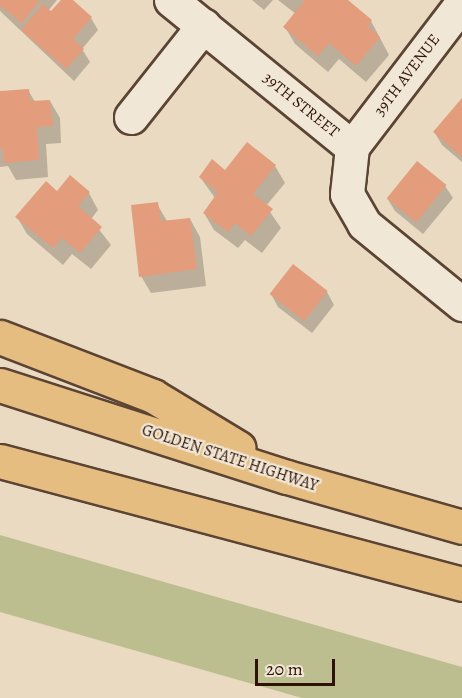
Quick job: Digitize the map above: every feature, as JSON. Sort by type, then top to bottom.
[{"type":"highway","points":[[0,337],[153,396],[287,477]]},
{"type":"highway","name":"GOLDEN STATE HIGHWAY","points":[[0,384],[287,477],[462,528]]},
{"type":"highway","points":[[0,461],[462,584]]},
{"type":"street","name":"39TH STREET","points":[[171,0],[352,147],[347,194],[355,213],[462,304]]},
{"type":"street","name":"39TH AVENUE","points":[[352,147],[462,3]]},
{"type":"street","points":[[130,117],[204,26]]},
{"type":"green space","points":[[0,535],[462,667],[462,698],[302,698],[0,612]]},
{"type":"building","points":[[0,0],[40,0],[22,23],[0,6]]},
{"type":"building","points":[[61,0],[73,0],[92,17],[73,39],[84,49],[66,69],[21,30],[43,4],[51,11]]},
{"type":"building","points":[[305,0],[348,0],[372,20],[368,26],[380,37],[356,66],[329,43],[318,56],[283,27]]},
{"type":"building","points":[[29,89],[30,101],[50,100],[53,126],[37,127],[39,160],[4,163],[3,149],[0,149],[0,91]]},
{"type":"building","points":[[462,98],[462,157],[433,132]]},
{"type":"building","points":[[247,142],[276,165],[253,194],[273,209],[251,236],[235,223],[228,232],[203,213],[218,192],[199,177],[212,159],[225,170]]},
{"type":"building","points":[[417,161],[447,185],[416,222],[387,198]]},
{"type":"building","points":[[70,175],[90,192],[78,206],[102,227],[80,253],[62,238],[53,248],[15,217],[46,181],[57,191]]},
{"type":"building","points":[[158,202],[161,221],[190,218],[197,269],[139,277],[131,205]]},
{"type":"building","points":[[293,264],[328,291],[304,321],[270,294]]}]
